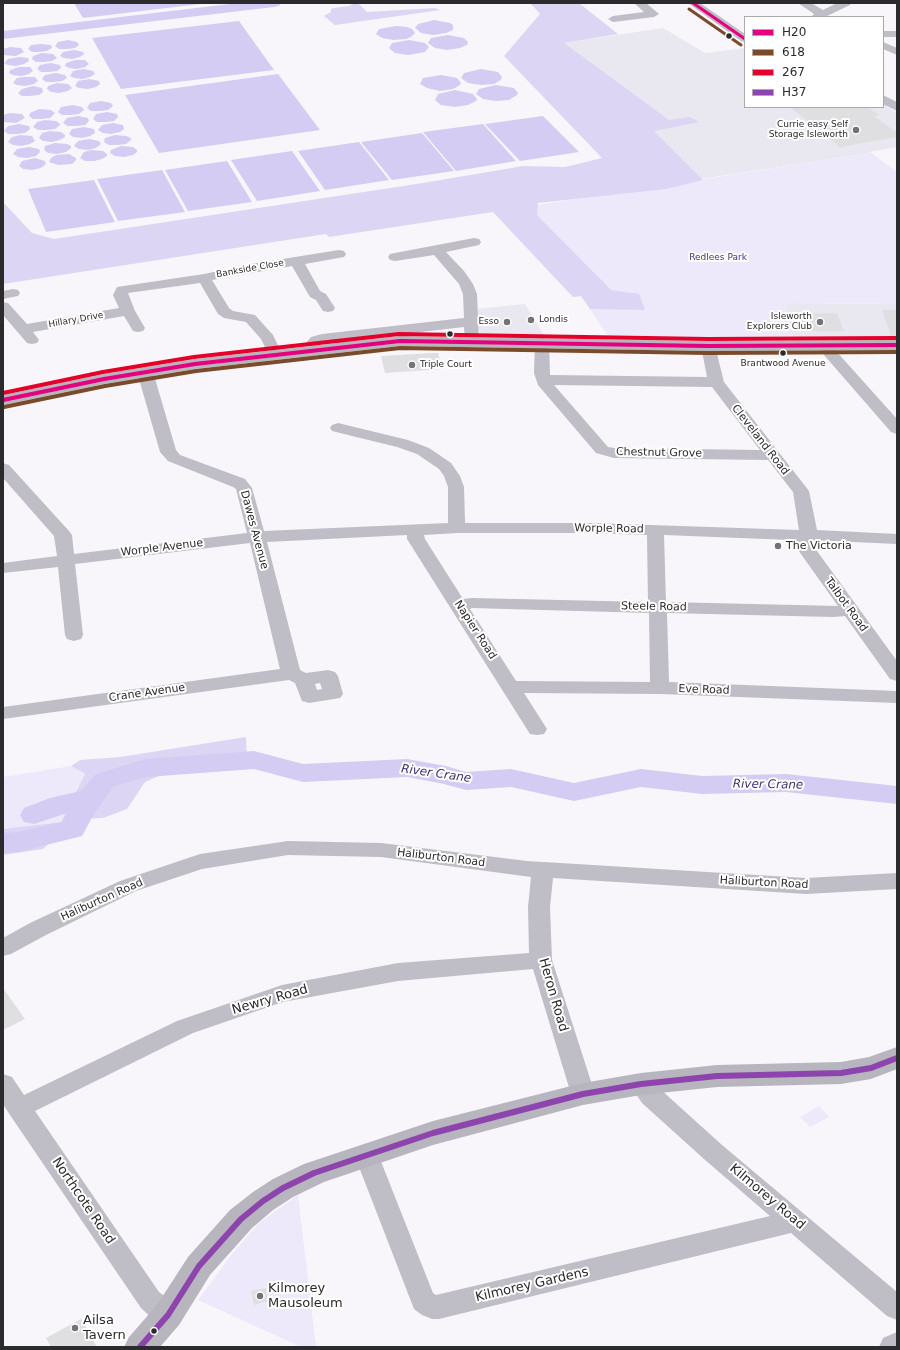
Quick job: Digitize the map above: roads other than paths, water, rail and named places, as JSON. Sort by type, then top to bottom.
[{"type":"main road","points":[[3,400],[59,387],[146,372],[275,354],[344,341],[472,340],[542,348],[897,345]]},
{"type":"main road","points":[[140,1347],[168,1315],[208,1254],[241,1219],[263,1201],[283,1188],[314,1173],[433,1132],[583,1094],[641,1084],[717,1076],[841,1073],[871,1068],[897,1058]]},
{"type":"street","points":[[613,19],[657,16],[639,3]]},
{"type":"street","points":[[693,3],[744,37]]},
{"type":"street","points":[[803,3],[819,16],[846,3]]},
{"type":"street","points":[[729,27],[744,25]]},
{"type":"street","points":[[884,34],[897,34]]},
{"type":"street","points":[[884,46],[897,52]]},
{"type":"street","points":[[884,100],[897,107]]},
{"type":"street","points":[[395,257],[474,242]]},
{"type":"street","points":[[437,250],[459,274],[466,284],[470,294],[472,340]]},
{"type":"street","name":"Bankside Close","points":[[128,311],[120,295],[122,290],[204,278],[251,268],[339,254]]},
{"type":"street","name":"Bankside Close","points":[[296,261],[315,294],[321,297],[328,308]]},
{"type":"street","name":"Bankside Close","points":[[204,278],[223,311],[229,315],[250,318],[268,338],[275,354]]},
{"type":"street","name":"Hillary Drive","points":[[3,306],[28,334],[128,311]]},
{"type":"street","points":[[128,311],[138,328]]},
{"type":"street","points":[[313,343],[322,338],[344,341],[472,322]]},
{"type":"street","name":"Cleveland Road","points":[[708,346],[716,382],[801,491],[803,534]]},
{"type":"street","points":[[828,346],[829,352],[897,429]]},
{"type":"street","name":"Chestnut Grove","points":[[542,348],[542,373],[546,385],[602,450],[614,453],[774,455]]},
{"type":"street","name":"Dawes Avenue","points":[[146,372],[168,452],[174,458],[239,483],[244,488],[298,676]]},
{"type":"street","points":[[544,380],[716,382]]},
{"type":"street","points":[[338,428],[402,443],[423,450],[445,466],[452,476],[456,487],[457,528]]},
{"type":"street","points":[[3,468],[63,535],[74,635]]},
{"type":"street","name":"Worple Road","points":[[321,534],[457,528],[591,528],[803,534],[897,539]]},
{"type":"street","name":"Napier Road","points":[[414,530],[416,538],[537,730]]},
{"type":"street","points":[[655,530],[660,688]]},
{"type":"street","name":"Worple Avenue","points":[[3,568],[258,537],[321,534]]},
{"type":"street","name":"Talbot Road","points":[[803,534],[849,610],[897,675]]},
{"type":"street","name":"Steele Road","points":[[458,605],[472,603],[833,612],[849,610]]},
{"type":"street","name":"Crane Avenue","points":[[3,713],[298,676]]},
{"type":"street","name":"Eve Road","points":[[511,687],[660,688],[897,696]]},
{"type":"street","name":"Haliburton Road","points":[[3,948],[38,929],[128,886],[200,862],[288,848],[381,850],[543,870],[806,886],[897,881]]},
{"type":"street","name":"Heron Road","points":[[543,870],[539,907],[541,960],[583,1094]]},
{"type":"street","name":"Newry Road","points":[[19,1108],[185,1027],[282,994],[398,972],[541,960]]},
{"type":"street","name":"Northcote Road","points":[[3,1084],[150,1300],[168,1315]]},
{"type":"street","name":"Kilmorey Road","points":[[641,1084],[651,1096],[708,1147],[897,1308]]},
{"type":"street","name":"Kilmorey Gardens","points":[[366,1154],[423,1301],[432,1307],[439,1307],[796,1221]]},
{"type":"street","points":[[893,1347],[897,1344]]},
{"type":"waterway","points":[[3,35],[274,3]]},
{"type":"waterway","name":"River Crane","points":[[3,843],[18,842],[72,829],[84,807],[105,780],[146,768],[254,760],[303,773],[407,768],[446,775],[466,781],[511,778],[574,792],[641,778],[702,785],[786,783],[897,795]]},
{"type":"waterway","points":[[34,815],[60,805],[90,799]]},
{"type":"place","name":"Currie easy Self Storage Isleworth","points":[[856,130]]},
{"type":"place","name":"Londis","points":[[531,320]]},
{"type":"place","name":"Esso","points":[[507,322]]},
{"type":"place","name":"Isleworth Explorers Club","points":[[820,322]]},
{"type":"place","name":"Brantwood Avenue","points":[[783,353]]},
{"type":"place","name":"Triple Court","points":[[412,365]]},
{"type":"place","name":"The Victoria","points":[[778,546]]},
{"type":"place","name":"Kilmorey Mausoleum","points":[[260,1296]]},
{"type":"place","name":"Ailsa Tavern","points":[[75,1328]]},
{"type":"park label","name":"Redlees Park","points":[[718,258]]}]
